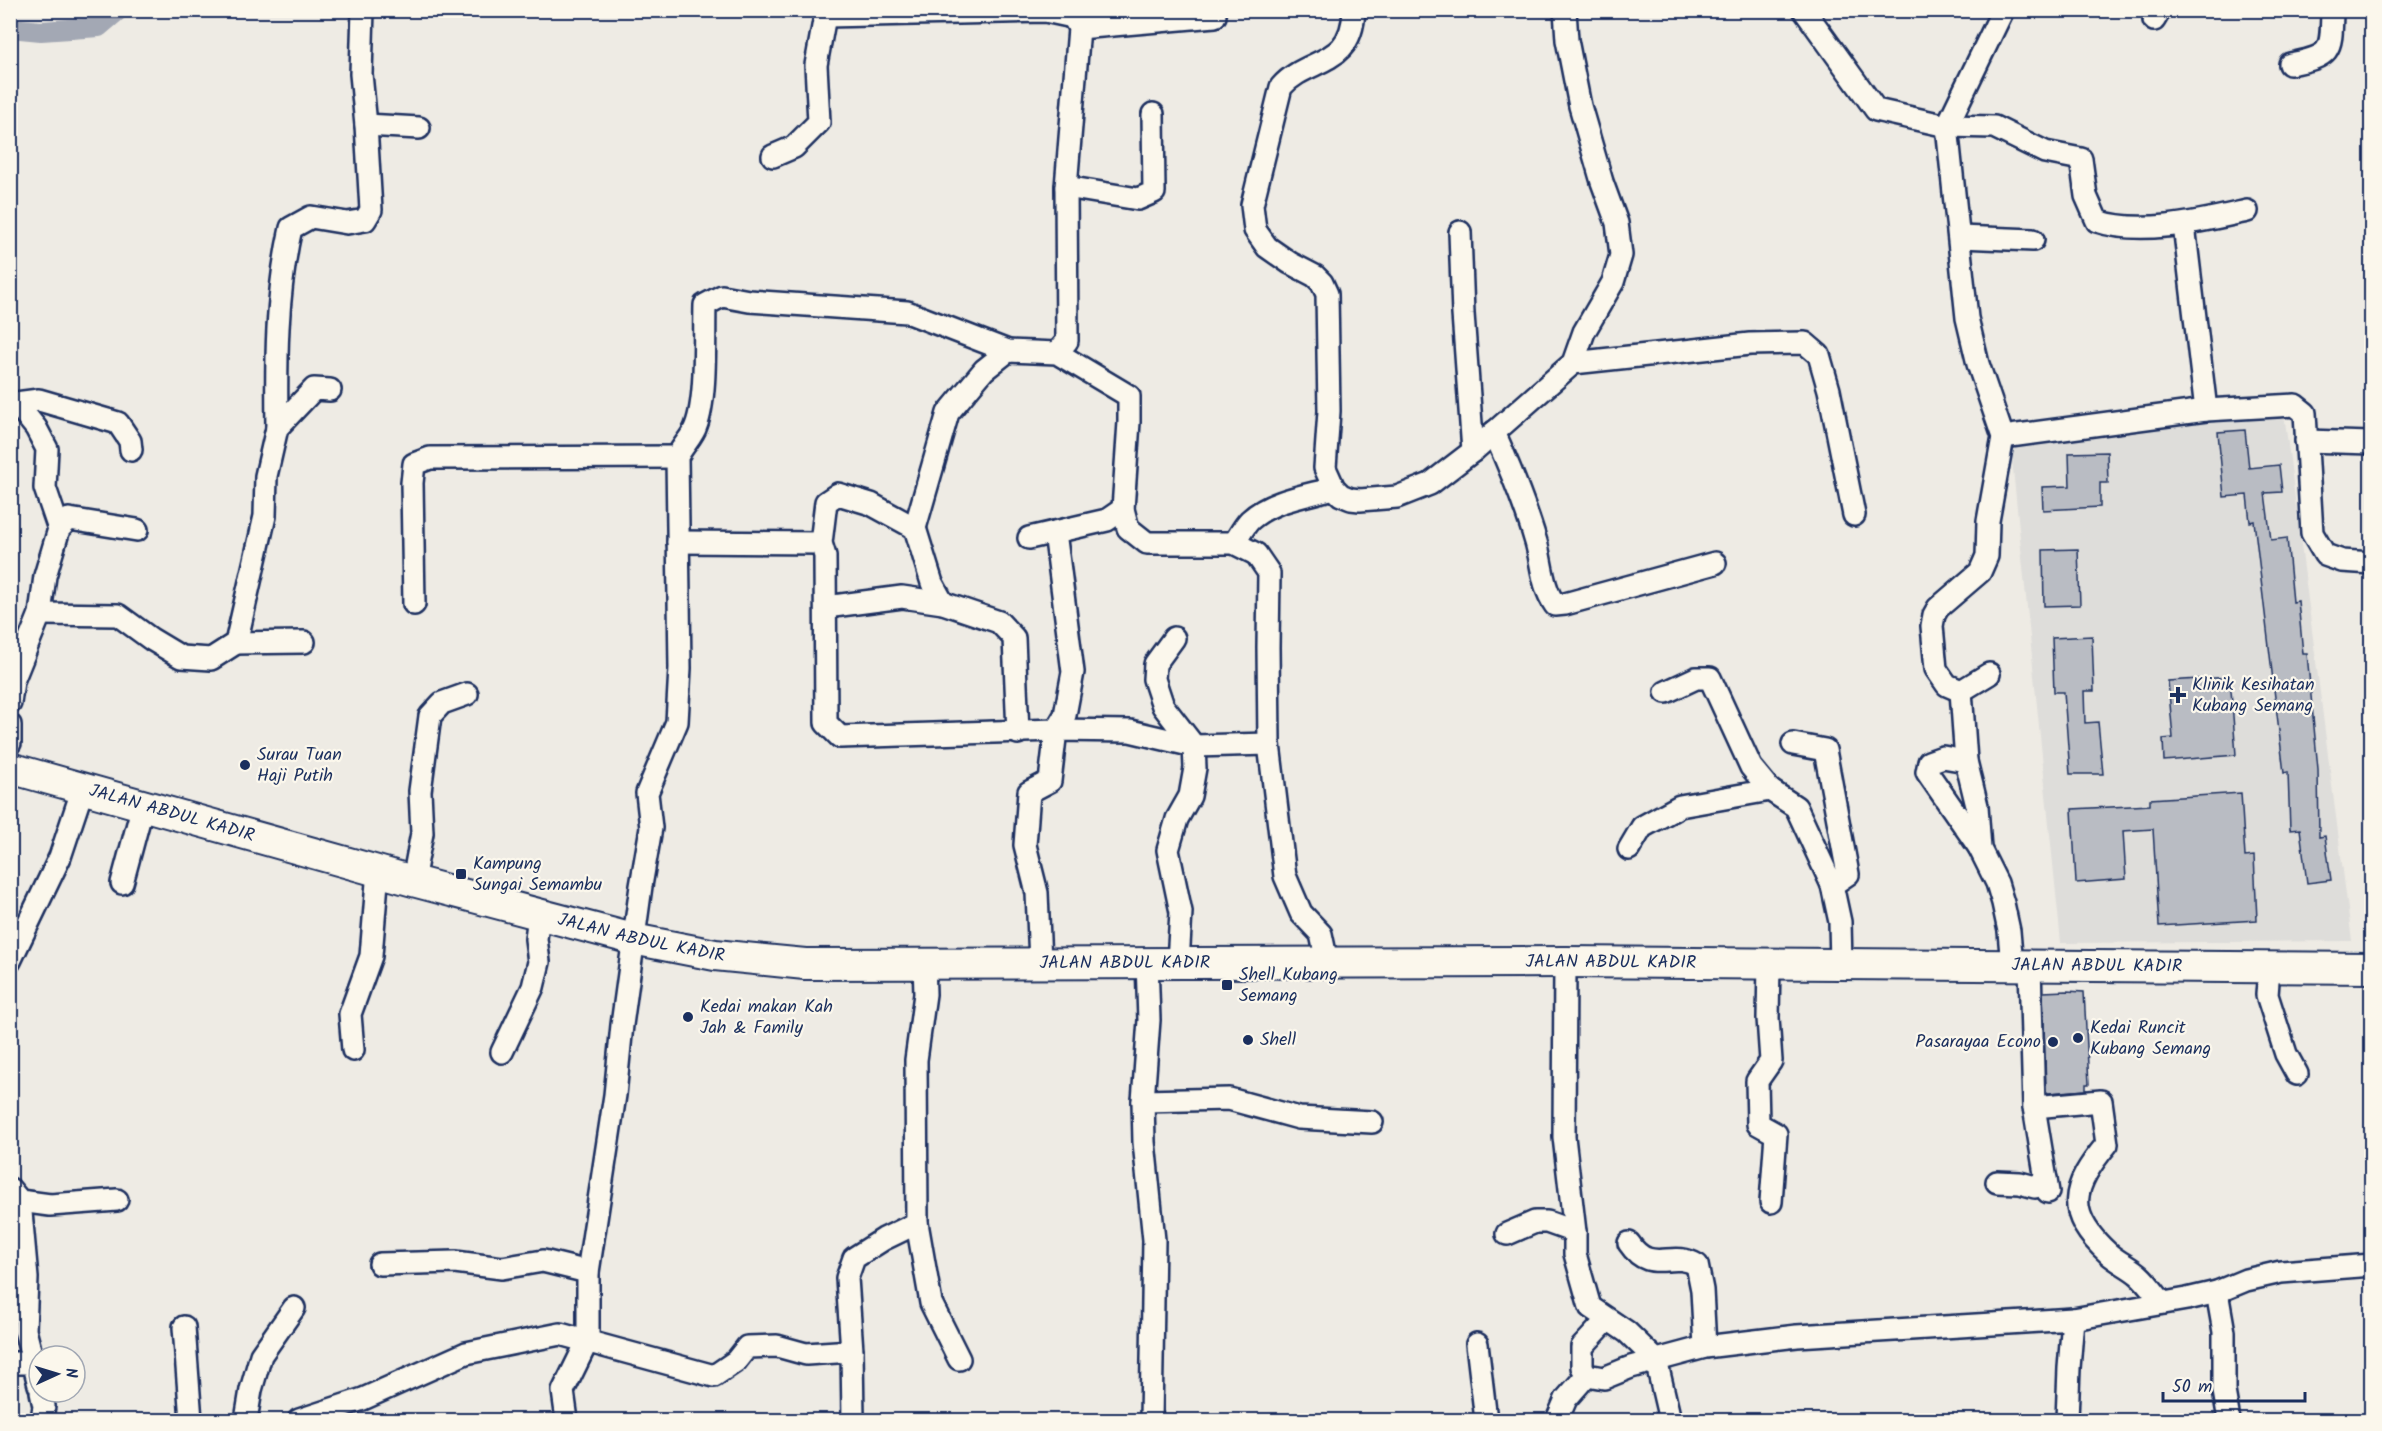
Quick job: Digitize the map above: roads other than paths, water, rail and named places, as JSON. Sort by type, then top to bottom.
[{"type":"main road","name":"JALAN ABDUL KADIR","points":[[10,768],[538,915],[633,939],[715,955],[777,962],[805,964],[1565,962],[2372,968]]},
{"type":"street","points":[[236,643],[265,516],[266,476],[277,428],[277,316],[283,264],[291,228],[311,217],[347,223],[365,220],[371,210],[366,125],[360,74],[363,10]]},
{"type":"street","points":[[1354,10],[1354,25],[1350,37],[1340,50],[1320,64],[1293,76],[1281,87],[1252,205],[1255,230],[1267,247],[1290,263],[1315,276],[1322,283],[1327,294],[1329,411],[1325,468],[1334,488],[1341,495],[1360,500],[1397,496],[1430,484],[1473,451],[1573,363],[1584,332],[1613,282],[1621,255],[1617,223],[1602,182],[1580,106],[1567,40],[1565,10]]},
{"type":"street","points":[[1804,10],[1876,110],[1947,126],[1994,127],[2045,152],[2081,159],[2086,196],[2097,221],[2113,226],[2184,225],[2247,211]]},
{"type":"street","points":[[1961,691],[1947,685],[1936,669],[1932,626],[1938,608],[1980,572],[1984,564],[1988,521],[2003,437],[1978,364],[1967,318],[1947,126],[2003,10]]},
{"type":"street","points":[[2290,64],[2310,61],[2323,54],[2331,44],[2332,10]]},
{"type":"street","points":[[773,156],[794,147],[819,122],[816,65],[826,13],[1045,11],[1075,18],[1215,16]]},
{"type":"street","points":[[1058,353],[1067,341],[1066,187],[1075,18]]},
{"type":"street","points":[[1066,187],[1138,199],[1154,192],[1153,114]]},
{"type":"street","points":[[366,125],[420,128]]},
{"type":"street","points":[[2184,225],[2206,410]]},
{"type":"street","points":[[1460,232],[1463,314],[1473,451]]},
{"type":"street","points":[[1960,237],[2033,240]]},
{"type":"street","points":[[567,1420],[563,1391],[588,1340],[588,1272],[615,1095],[633,939],[651,828],[647,793],[677,722],[680,668],[677,457],[696,427],[700,407],[705,305],[722,296],[749,301],[908,312],[1008,351],[1058,353],[1129,396],[1123,509],[1128,528],[1147,543],[1234,543],[1256,554],[1269,573],[1269,744],[1285,876],[1301,913],[1322,934],[1328,962]]},
{"type":"street","points":[[1573,363],[1750,344],[1805,343],[1819,354],[1829,390],[1854,515]]},
{"type":"street","points":[[943,603],[932,583],[915,528],[948,414],[984,370],[1008,351]]},
{"type":"street","points":[[277,428],[314,389],[330,390]]},
{"type":"street","points":[[13,404],[39,400],[118,423],[130,441],[131,450]]},
{"type":"street","points":[[13,404],[36,428],[47,449],[45,488],[59,529]]},
{"type":"street","points":[[2003,437],[2206,410],[2295,405],[2305,413],[2312,533],[2325,555],[2342,561],[2372,563]]},
{"type":"street","points":[[1494,432],[1519,488],[1537,544],[1548,596],[1555,605],[1715,563]]},
{"type":"street","points":[[2306,441],[2371,443]]},
{"type":"street","points":[[414,604],[412,483],[414,464],[430,458],[677,457]]},
{"type":"street","points":[[1234,543],[1250,520],[1266,510],[1284,502],[1334,488]]},
{"type":"street","points":[[915,528],[871,504],[838,494],[826,502],[821,543],[825,556],[826,723],[840,737],[1056,730],[1130,731],[1194,746],[1269,744]]},
{"type":"street","points":[[1029,538],[1107,520],[1123,509]]},
{"type":"street","points":[[10,703],[13,681],[40,614],[45,576],[59,529],[69,519],[137,530]]},
{"type":"street","points":[[1040,962],[1037,893],[1025,845],[1029,792],[1050,781],[1056,730],[1065,715],[1073,672],[1055,532]]},
{"type":"street","points":[[678,542],[821,543]]},
{"type":"street","points":[[826,607],[902,597],[943,603],[999,622],[1014,638],[1018,733]]},
{"type":"street","points":[[40,614],[118,615],[181,657],[211,659],[236,643],[304,642]]},
{"type":"street","points":[[1174,638],[1155,664],[1154,679],[1163,705],[1194,746],[1195,768],[1190,796],[1177,819],[1168,850],[1181,912],[1178,962]]},
{"type":"street","points":[[1961,691],[1989,674]]},
{"type":"street","points":[[1666,692],[1696,678],[1710,678],[1751,767],[1770,790],[1796,807],[1832,885],[1840,922],[1841,964]]},
{"type":"street","points":[[1961,691],[1966,761],[1977,806],[1980,849]]},
{"type":"street","points":[[413,881],[422,833],[420,791],[430,716],[442,703],[467,694]]},
{"type":"street","points":[[10,725],[10,743]]},
{"type":"street","points":[[1793,744],[1825,750],[1848,874],[1832,885]]},
{"type":"street","points":[[1966,761],[1943,757],[1929,762],[1927,772],[1980,849],[1997,883],[2003,903],[2021,966],[2034,1107],[2047,1186],[1997,1182]]},
{"type":"street","points":[[10,961],[60,857],[83,788]]},
{"type":"street","points":[[1629,849],[1642,827],[1680,806],[1770,790]]},
{"type":"street","points":[[122,883],[143,805]]},
{"type":"street","points":[[353,1050],[350,1014],[370,956],[378,870]]},
{"type":"street","points":[[502,1052],[533,987],[539,962],[536,939],[538,915]]},
{"type":"street","points":[[924,962],[925,994],[916,1060],[917,1223],[931,1303],[959,1359]]},
{"type":"street","points":[[1147,962],[1149,1020],[1143,1101],[1144,1142],[1154,1240],[1151,1420]]},
{"type":"street","points":[[1565,962],[1564,1137],[1575,1232],[1575,1254],[1590,1307],[1627,1332],[1656,1360],[1670,1420]]},
{"type":"street","points":[[1769,964],[1768,1018],[1772,1061],[1757,1081],[1758,1124],[1776,1134],[1772,1202]]},
{"type":"street","points":[[2269,968],[2267,995],[2286,1054],[2297,1074]]},
{"type":"street","points":[[1143,1101],[1229,1099],[1299,1118],[1372,1122]]},
{"type":"street","points":[[2034,1107],[2101,1101],[2107,1144],[2080,1181],[2076,1205],[2085,1227],[2109,1254],[2139,1274],[2163,1303]]},
{"type":"street","points":[[28,1344],[25,1330],[27,1278],[15,1195],[50,1204],[117,1200]]},
{"type":"street","points":[[1507,1234],[1535,1221],[1547,1222],[1575,1232]]},
{"type":"street","points":[[853,1420],[848,1278],[854,1258],[884,1239],[917,1223]]},
{"type":"street","points":[[1629,1243],[1636,1254],[1651,1261],[1687,1259],[1697,1265],[1702,1290],[1702,1328],[1705,1347]]},
{"type":"street","points":[[380,1264],[455,1262],[502,1268],[543,1261],[588,1272]]},
{"type":"street","points":[[1607,1320],[1582,1347],[1582,1367],[1587,1375],[1604,1378],[1631,1367],[1705,1347],[1797,1336],[2073,1319],[2217,1292],[2246,1280],[2281,1272],[2372,1265]]},
{"type":"street","points":[[2217,1292],[2224,1332],[2224,1391],[2229,1420]]},
{"type":"street","points":[[246,1420],[251,1390],[261,1355],[294,1308]]},
{"type":"street","points":[[2067,1420],[2068,1368],[2073,1319]]},
{"type":"street","points":[[184,1327],[191,1420]]},
{"type":"street","points":[[299,1420],[363,1399],[466,1353],[560,1334],[714,1376],[736,1361],[747,1347],[777,1346],[806,1354],[852,1351]]},
{"type":"street","points":[[1477,1344],[1486,1420]]},
{"type":"street","points":[[10,1363],[27,1363]]},
{"type":"street","points":[[1557,1420],[1566,1399],[1587,1375]]},
{"type":"street","points":[[42,1420],[44,1404]]},
{"type":"waterway","points":[[10,28],[41,31],[99,27],[119,10]]},
{"type":"place","name":"Klinik Kesihatan Kubang Semang","points":[[2178,695]]},
{"type":"place","name":"Surau Tuan Haji Putih","points":[[245,765]]},
{"type":"place","name":"Kampung Sungai Semambu","points":[[461,874]]},
{"type":"place","name":"Shell Kubang Semang","points":[[1227,985]]},
{"type":"place","name":"Kedai makan Kah Jah & Family","points":[[688,1017]]},
{"type":"place","name":"Kedai Runcit Kubang Semang","points":[[2078,1038]]},
{"type":"place","name":"Shell","points":[[1248,1040]]},
{"type":"place","name":"Pasarayaa Econo","points":[[2053,1042]]}]
